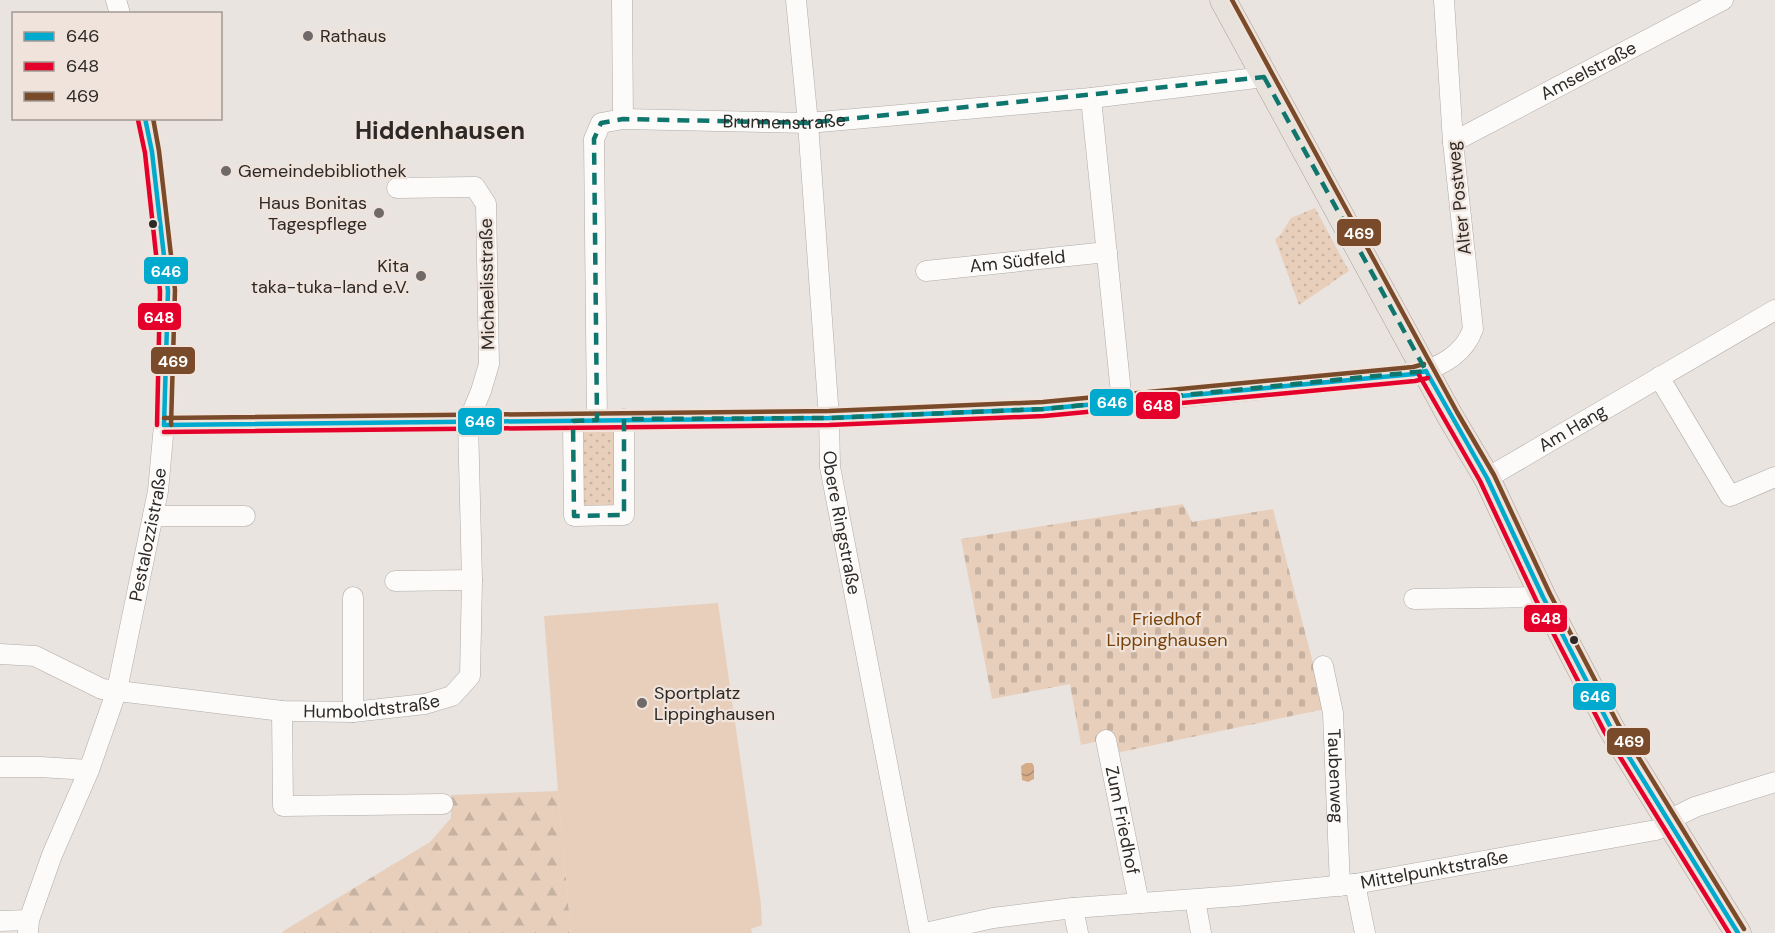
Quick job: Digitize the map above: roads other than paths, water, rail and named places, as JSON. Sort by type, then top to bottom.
[{"type":"main road","points":[[1223,0],[1487,478],[1543,597],[1611,728],[1738,933]]},
{"type":"street","points":[[622,0],[623,119]]},
{"type":"street","name":"Obere Ringstraße","points":[[796,0],[808,123],[829,418],[830,467],[920,933]]},
{"type":"street","name":"Alter Postweg","points":[[164,425],[829,418],[1043,409],[1122,403],[1426,371],[1461,351],[1469,341],[1473,329],[1453,142],[1444,0]]},
{"type":"street","name":"Amselstraße","points":[[1453,142],[1723,0]]},
{"type":"street","name":"Brunnenstraße","points":[[597,420],[594,139],[602,123],[623,119],[808,123],[1091,98],[1264,77]]},
{"type":"street","points":[[1091,98],[1122,403]]},
{"type":"street","name":"Pestalozzistraße","points":[[29,927],[52,855],[89,771],[117,690],[158,491],[164,425],[168,291],[146,120]]},
{"type":"street","name":"Michaelisstraße","points":[[397,188],[475,187],[486,204],[489,364],[468,422]]},
{"type":"street","name":"Am Südfeld","points":[[926,271],[1107,252]]},
{"type":"street","name":"Am Hang","points":[[1487,478],[1775,310]]},
{"type":"street","points":[[1659,377],[1730,496],[1775,477]]},
{"type":"street","points":[[573,421],[574,516],[624,515],[624,420]]},
{"type":"street","name":"Humboldtstraße","points":[[0,654],[35,656],[102,688],[282,711],[353,712],[425,704],[452,696],[470,676],[472,580],[468,422]]},
{"type":"street","points":[[153,516],[245,516]]},
{"type":"street","points":[[395,581],[472,580]]},
{"type":"street","points":[[353,597],[353,712]]},
{"type":"street","points":[[1414,599],[1543,597]]},
{"type":"street","name":"Taubenweg","points":[[1323,666],[1334,713],[1348,885],[1365,933]]},
{"type":"street","points":[[282,711],[283,806],[443,804]]},
{"type":"street","name":"Zum Friedhof","points":[[1106,740],[1139,903]]},
{"type":"street","points":[[0,767],[49,767],[89,771]]},
{"type":"street","name":"Mittelpunktstraße","points":[[925,933],[993,918],[1073,908],[1195,900],[1348,885],[1645,832],[1670,822],[1695,807],[1775,782]]},
{"type":"street","points":[[1195,900],[1201,933]]},
{"type":"street","points":[[1073,908],[1078,933]]},
{"type":"street","points":[[0,921],[29,927]]},
{"type":"water","points":[[1032,763],[1034,766],[1034,779],[1028,782],[1022,780],[1021,766]]},
{"type":"place","name":"Rathaus","points":[[308,36]]},
{"type":"place","name":"Gemeindebibliothek","points":[[226,171]]},
{"type":"place","name":"Haus Bonitas Tagespflege","points":[[379,213]]},
{"type":"place","name":"Kita taka-tuka-land e.V.","points":[[421,276]]},
{"type":"place","name":"Sportplatz Lippinghausen","points":[[642,703]]},
{"type":"district","name":"Hiddenhausen","points":[[440,130]]},
{"type":"park label","name":"Friedhof Lippinghausen","points":[[1167,629]]}]
